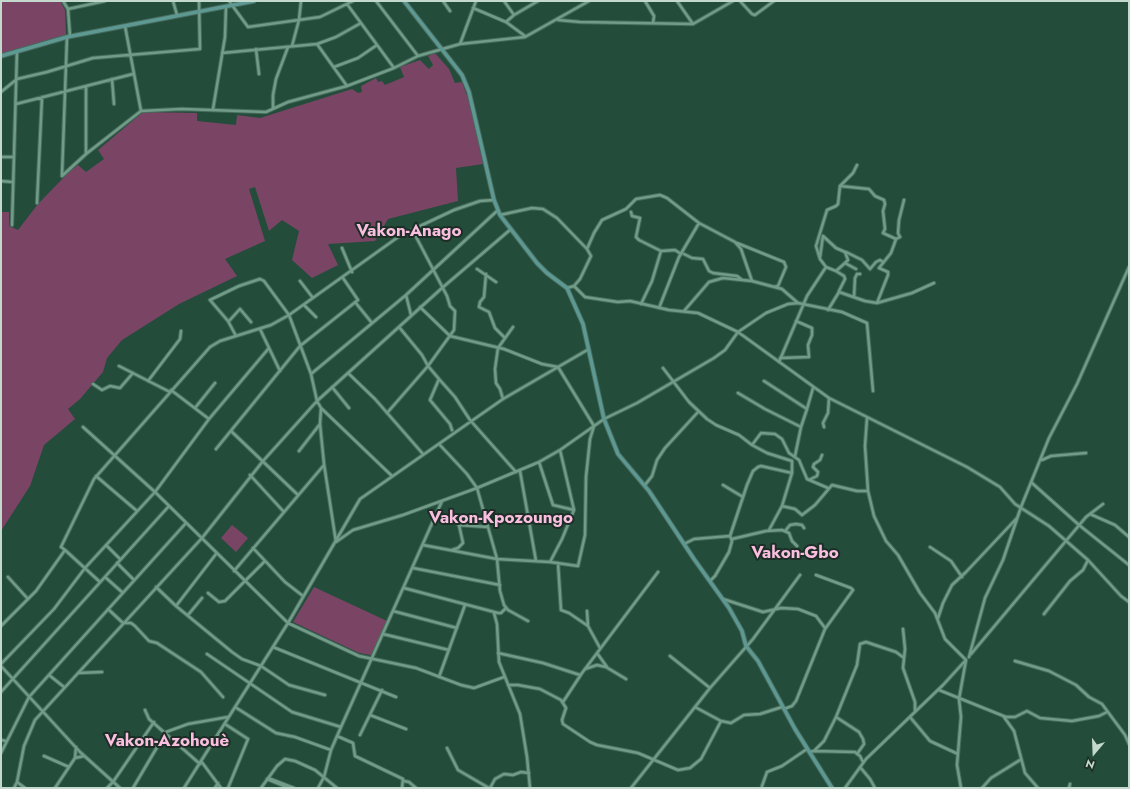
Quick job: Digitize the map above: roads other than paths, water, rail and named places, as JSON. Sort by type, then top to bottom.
[{"type":"main road","points":[[1,56],[69,37],[229,4],[254,1]]},
{"type":"main road","points":[[404,1],[459,69],[466,84],[494,200],[500,215],[543,269],[567,288],[580,318],[604,419],[618,454],[645,485],[723,599],[742,631],[746,646],[758,661],[808,751],[832,788]]},
{"type":"street","points":[[63,1],[68,10],[69,37],[66,66],[62,176],[86,154],[141,111],[151,109],[213,109],[256,113],[266,112],[273,108],[308,96],[347,86],[394,68],[418,56],[460,44],[526,36],[558,20],[589,1]]},
{"type":"street","points":[[68,10],[105,1]]},
{"type":"street","points":[[173,1],[177,15]]},
{"type":"street","points":[[1,92],[17,79],[47,72],[93,58],[200,49],[199,1]]},
{"type":"street","points":[[292,46],[299,20],[301,1]]},
{"type":"street","points":[[229,4],[248,27],[320,17],[353,1]]},
{"type":"street","points":[[376,1],[418,56]]},
{"type":"street","points":[[443,1],[450,11]]},
{"type":"street","points":[[504,1],[514,15]]},
{"type":"street","points":[[506,22],[514,15],[538,1]]},
{"type":"street","points":[[578,1],[582,5]]},
{"type":"street","points":[[646,1],[654,16],[653,23]]},
{"type":"street","points":[[677,1],[693,24]]},
{"type":"street","points":[[558,20],[580,22],[693,24],[733,1]]},
{"type":"street","points":[[740,1],[753,15],[774,1]]},
{"type":"street","points":[[460,44],[474,2]]},
{"type":"street","points":[[213,109],[229,4]]},
{"type":"street","points":[[347,4],[394,68]]},
{"type":"street","points":[[473,8],[506,22],[526,36]]},
{"type":"street","points":[[222,53],[317,44],[336,37],[361,23]]},
{"type":"street","points":[[125,26],[141,111]]},
{"type":"street","points":[[317,44],[347,86]]},
{"type":"street","points":[[334,67],[358,58],[377,45]]},
{"type":"street","points":[[273,108],[273,95],[276,79],[288,46]]},
{"type":"street","points":[[256,49],[259,74]]},
{"type":"street","points":[[12,225],[12,182],[17,52]]},
{"type":"street","points":[[16,104],[133,74]]},
{"type":"street","points":[[112,79],[114,104]]},
{"type":"street","points":[[86,86],[86,154]]},
{"type":"street","points":[[37,203],[42,97]]},
{"type":"street","points":[[1,157],[14,157]]},
{"type":"street","points":[[828,310],[845,279],[842,273],[826,267],[820,259],[816,246],[827,210],[838,204],[840,186],[853,173],[857,165]]},
{"type":"street","points":[[1,181],[12,182]]},
{"type":"street","points":[[840,186],[869,188],[875,196],[884,200],[885,204],[883,211],[885,229],[883,233],[896,239]]},
{"type":"street","points":[[587,249],[594,232],[602,220],[626,209],[636,199],[660,195],[668,198],[699,223],[735,242],[784,262],[786,267],[783,275],[778,286],[773,288]]},
{"type":"street","points":[[100,582],[61,547],[96,476],[210,347],[220,341],[260,329],[289,315],[352,272],[401,235],[454,210],[480,201],[494,200]]},
{"type":"street","points":[[877,303],[888,279],[888,272],[879,268],[892,253],[896,239],[900,237],[898,233],[899,220],[904,200]]},
{"type":"street","points":[[500,215],[532,208],[543,209],[557,218],[587,249],[590,259],[580,279],[574,286],[567,288]]},
{"type":"street","points":[[311,374],[406,295],[432,269],[498,210]]},
{"type":"street","points":[[631,212],[632,216],[640,218],[636,238],[661,251],[675,250],[692,258],[703,258],[709,271],[713,273],[737,276],[742,280]]},
{"type":"street","points":[[659,308],[682,254],[699,223]]},
{"type":"street","points":[[386,413],[428,366],[454,330],[455,311],[450,306],[448,296],[442,288],[413,230]]},
{"type":"street","points":[[14,788],[17,782],[30,731],[42,712],[202,538],[263,461],[317,401],[332,387],[420,307],[511,230]]},
{"type":"street","points":[[820,231],[823,236],[836,248],[862,260],[870,269],[876,262],[880,260],[884,262]]},
{"type":"street","points":[[820,259],[823,236]]},
{"type":"street","points":[[735,242],[741,249],[752,281]]},
{"type":"street","points":[[342,248],[352,272]]},
{"type":"street","points":[[641,304],[652,281],[661,251]]},
{"type":"street","points":[[836,271],[848,260],[845,252]]},
{"type":"street","points":[[845,263],[856,269]]},
{"type":"street","points":[[779,362],[803,304],[826,267]]},
{"type":"street","points":[[969,657],[985,598],[1003,560],[1017,517],[1032,484],[1049,438],[1080,377],[1129,267]]},
{"type":"street","points":[[477,269],[496,282]]},
{"type":"street","points":[[486,274],[484,297],[480,302],[479,307],[489,312],[495,328],[505,338]]},
{"type":"street","points":[[854,297],[855,278],[857,274],[860,274]]},
{"type":"street","points":[[216,449],[300,346],[358,300],[342,278]]},
{"type":"street","points":[[684,310],[709,282],[723,278],[752,281],[773,288],[782,289],[798,303]]},
{"type":"street","points":[[236,336],[228,321],[210,300],[239,286],[260,280],[269,285],[289,315],[311,374],[317,401],[321,408],[392,476]]},
{"type":"street","points":[[300,281],[313,298]]},
{"type":"street","points":[[839,292],[865,301],[877,303],[912,294],[934,283]]},
{"type":"street","points":[[574,286],[585,297],[618,302],[630,301],[659,308],[698,313],[738,332],[813,388],[829,398],[967,467],[1000,487],[1011,501],[1038,518],[1088,560],[1121,596],[1129,602]]},
{"type":"street","points":[[406,295],[411,316]]},
{"type":"street","points":[[355,302],[372,323]]},
{"type":"street","points":[[336,542],[353,530],[403,516],[520,471],[539,462],[560,450],[604,419],[637,403],[725,350],[738,332],[766,313],[788,304],[798,303],[842,312],[867,323],[873,391]]},
{"type":"street","points":[[304,305],[316,317]]},
{"type":"street","points":[[420,307],[444,332],[451,336],[498,348],[542,364],[558,367],[594,426],[590,439],[586,477],[585,535],[578,566],[550,562],[497,559],[423,545]]},
{"type":"street","points":[[228,321],[229,318],[240,309],[251,322]]},
{"type":"street","points":[[780,358],[808,357],[808,345],[812,335],[812,328],[796,321]]},
{"type":"street","points":[[399,327],[422,355],[428,366],[456,397],[470,420],[516,472]]},
{"type":"street","points":[[503,399],[495,378],[498,348],[513,327]]},
{"type":"street","points":[[260,329],[280,371]]},
{"type":"street","points":[[148,381],[180,339],[181,331]]},
{"type":"street","points":[[120,788],[85,756],[42,712],[1,665],[54,609],[85,568],[155,492],[210,419],[269,348]]},
{"type":"street","points":[[184,788],[288,623],[360,499],[439,444],[470,420],[556,366],[588,349]]},
{"type":"street","points":[[119,366],[171,391],[210,419]]},
{"type":"street","points":[[663,368],[698,412],[716,426],[739,435],[752,445],[767,453],[792,461],[792,473],[782,506],[769,530]]},
{"type":"street","points":[[93,384],[102,390],[110,386],[120,388],[133,373]]},
{"type":"street","points":[[348,373],[423,454]]},
{"type":"street","points":[[439,379],[430,400],[446,419],[452,430]]},
{"type":"street","points":[[764,381],[807,409]]},
{"type":"street","points":[[195,408],[215,383]]},
{"type":"street","points":[[332,387],[349,408]]},
{"type":"street","points":[[795,456],[801,428],[813,388]]},
{"type":"street","points":[[738,393],[801,428]]},
{"type":"street","points":[[824,427],[823,423],[828,413],[829,398]]},
{"type":"street","points":[[321,408],[320,424],[324,464],[336,542]]},
{"type":"street","points":[[645,485],[652,476],[657,460],[665,448],[698,412]]},
{"type":"street","points":[[868,418],[865,446],[868,491],[874,516],[883,536],[898,556],[920,593],[933,610],[945,639],[966,660]]},
{"type":"street","points":[[299,451],[320,424]]},
{"type":"street","points":[[83,427],[155,492],[244,582],[288,623],[359,656],[416,668],[451,682],[474,688],[496,678],[504,677]]},
{"type":"street","points":[[231,431],[298,495]]},
{"type":"street","points":[[752,445],[761,433],[773,434],[782,440],[789,453],[795,456],[801,464],[805,477],[808,480],[828,488]]},
{"type":"street","points":[[439,444],[467,474],[476,488],[497,559],[500,585],[506,608],[528,621]]},
{"type":"street","points":[[550,562],[562,539],[574,510],[560,450]]},
{"type":"street","points":[[1041,460],[1051,456],[1086,453]]},
{"type":"street","points":[[808,480],[817,476],[818,472],[813,467],[814,464],[820,460],[822,455]]},
{"type":"street","points":[[539,462],[553,505],[574,510]]},
{"type":"street","points":[[234,571],[324,464]]},
{"type":"street","points":[[730,536],[753,471],[761,466],[792,473]]},
{"type":"street","points":[[520,471],[536,561]]},
{"type":"street","points":[[96,476],[137,511]]},
{"type":"street","points":[[250,476],[284,512]]},
{"type":"street","points":[[1032,484],[1079,525],[1129,565]]},
{"type":"street","points":[[723,485],[743,496]]},
{"type":"street","points":[[804,513],[815,505],[832,485],[857,491],[868,491]]},
{"type":"street","points":[[318,788],[324,777],[331,750],[337,736],[443,501]]},
{"type":"street","points":[[845,788],[863,763],[938,690],[969,657],[1079,525],[1089,514],[1103,504]]},
{"type":"street","points":[[1,692],[169,506]]},
{"type":"street","points":[[782,506],[794,510],[800,515],[804,513],[809,514]]},
{"type":"street","points":[[1089,514],[1115,525],[1129,537]]},
{"type":"street","points":[[436,516],[438,518],[455,522],[459,525],[488,527]]},
{"type":"street","points":[[938,620],[947,594],[952,585],[962,577],[1017,517]]},
{"type":"street","points":[[1,753],[29,697],[186,523]]},
{"type":"street","points":[[786,530],[790,525],[796,524],[802,525],[804,528]]},
{"type":"street","points":[[451,551],[458,548],[463,543],[459,525]]},
{"type":"street","points":[[732,539],[769,530],[786,530]]},
{"type":"street","points":[[786,530],[792,541],[797,546]]},
{"type":"street","points":[[684,544],[694,539],[730,536]]},
{"type":"street","points":[[710,580],[715,576],[729,552],[732,539],[730,536]]},
{"type":"street","points":[[106,546],[120,559]]},
{"type":"street","points":[[930,547],[951,561],[962,577]]},
{"type":"street","points":[[254,548],[285,582],[304,596]]},
{"type":"street","points":[[1,626],[28,599],[65,550]]},
{"type":"street","points":[[176,606],[216,554]]},
{"type":"street","points":[[1044,614],[1070,582],[1083,570],[1088,560]]},
{"type":"street","points":[[208,593],[221,602],[230,597],[265,561]]},
{"type":"street","points":[[117,563],[134,580]]},
{"type":"street","points":[[558,563],[561,610],[569,613],[588,626]]},
{"type":"street","points":[[413,568],[500,585]]},
{"type":"street","points":[[563,702],[584,669],[658,572]]},
{"type":"street","points":[[695,707],[721,721],[731,723],[744,715],[760,714],[792,706],[796,702],[825,629],[853,590],[852,588],[816,575]]},
{"type":"street","points":[[630,788],[654,760],[710,688],[746,646],[800,576]]},
{"type":"street","points":[[8,577],[28,599]]},
{"type":"street","points":[[105,577],[123,593]]},
{"type":"street","points":[[156,587],[176,606],[242,659],[261,666],[289,685],[325,695]]},
{"type":"street","points":[[404,588],[494,613],[501,613],[506,608]]},
{"type":"street","points":[[188,615],[202,598]]},
{"type":"street","points":[[723,599],[763,612],[772,608],[774,611],[788,608],[816,616],[825,629]]},
{"type":"street","points":[[439,677],[465,605]]},
{"type":"street","points":[[108,609],[123,623],[131,623],[149,641],[157,643],[201,672],[223,697]]},
{"type":"street","points":[[393,611],[457,628]]},
{"type":"street","points":[[587,611],[588,626],[600,648]]},
{"type":"street","points":[[494,613],[497,624],[500,668],[520,714],[530,788]]},
{"type":"street","points":[[903,629],[903,668],[916,712]]},
{"type":"street","points":[[383,634],[449,650]]},
{"type":"street","points":[[814,751],[824,741],[836,717],[857,665],[858,648],[862,642],[896,652],[904,658]]},
{"type":"street","points":[[273,647],[382,690],[396,697]]},
{"type":"street","points":[[597,652],[607,668]]},
{"type":"street","points":[[498,653],[543,663],[580,675]]},
{"type":"street","points":[[207,654],[292,712],[341,727]]},
{"type":"street","points":[[670,656],[710,688]]},
{"type":"street","points":[[961,788],[957,775],[961,717],[959,699],[966,660]]},
{"type":"street","points":[[1015,662],[1058,674],[1076,684],[1089,697],[1102,704],[1125,735],[1129,744]]},
{"type":"street","points":[[584,669],[597,665],[607,668],[626,680]]},
{"type":"street","points":[[78,673],[102,672]]},
{"type":"street","points":[[49,675],[64,687]]},
{"type":"street","points":[[508,685],[540,689],[563,702],[566,708],[562,720],[563,724],[590,742],[601,746],[638,753],[678,770],[690,768],[701,758],[708,749],[721,721]]},
{"type":"street","points":[[360,735],[382,690]]},
{"type":"street","points":[[938,690],[1004,716],[1015,717],[1027,711],[1040,718],[1072,721],[1099,716],[1107,712]]},
{"type":"street","points":[[235,707],[276,733],[295,737],[331,750]]},
{"type":"street","points":[[145,710],[146,715],[200,762],[222,788]]},
{"type":"street","points":[[133,788],[166,732],[188,724],[229,716]]},
{"type":"street","points":[[370,716],[406,729]]},
{"type":"street","points":[[1004,716],[1014,731],[1020,760],[1025,773],[1038,788]]},
{"type":"street","points":[[836,717],[859,732],[863,739],[864,744],[857,754]]},
{"type":"street","points":[[910,717],[930,741],[958,754]]},
{"type":"street","points":[[107,788],[113,782],[154,722]]},
{"type":"street","points":[[225,724],[248,739],[228,788]]},
{"type":"street","points":[[337,736],[353,743],[354,756],[401,778],[404,781],[409,782],[416,788]]},
{"type":"street","points":[[1,740],[6,741]]},
{"type":"street","points":[[55,788],[75,758],[76,747]]},
{"type":"street","points":[[447,748],[458,770],[489,788],[495,779],[504,774],[513,775],[521,772],[529,773]]},
{"type":"street","points":[[762,786],[767,772],[782,766],[808,751],[857,754]]},
{"type":"street","points":[[857,754],[863,763]]},
{"type":"street","points":[[44,756],[69,767]]},
{"type":"street","points":[[75,758],[85,756]]},
{"type":"street","points":[[261,788],[285,759],[295,761],[315,770],[337,788]]},
{"type":"street","points":[[982,788],[991,778],[1020,760]]},
{"type":"street","points":[[860,767],[875,788]]},
{"type":"street","points":[[267,779],[290,788]]},
{"type":"street","points":[[267,779],[294,788]]},
{"type":"street","points":[[402,788],[404,781]]},
{"type":"street","points":[[17,782],[25,788]]},
{"type":"street","points":[[215,788],[218,783]]},
{"type":"street","points":[[1069,788],[1070,784]]},
{"type":"district","name":"Vakon-Anago","points":[[409,232]]},
{"type":"district","name":"Vakon-Kpozoungo","points":[[501,519]]},
{"type":"district","name":"Vakon-Gbo","points":[[795,554]]},
{"type":"district","name":"Vakon-Azohouè","points":[[167,742]]}]
